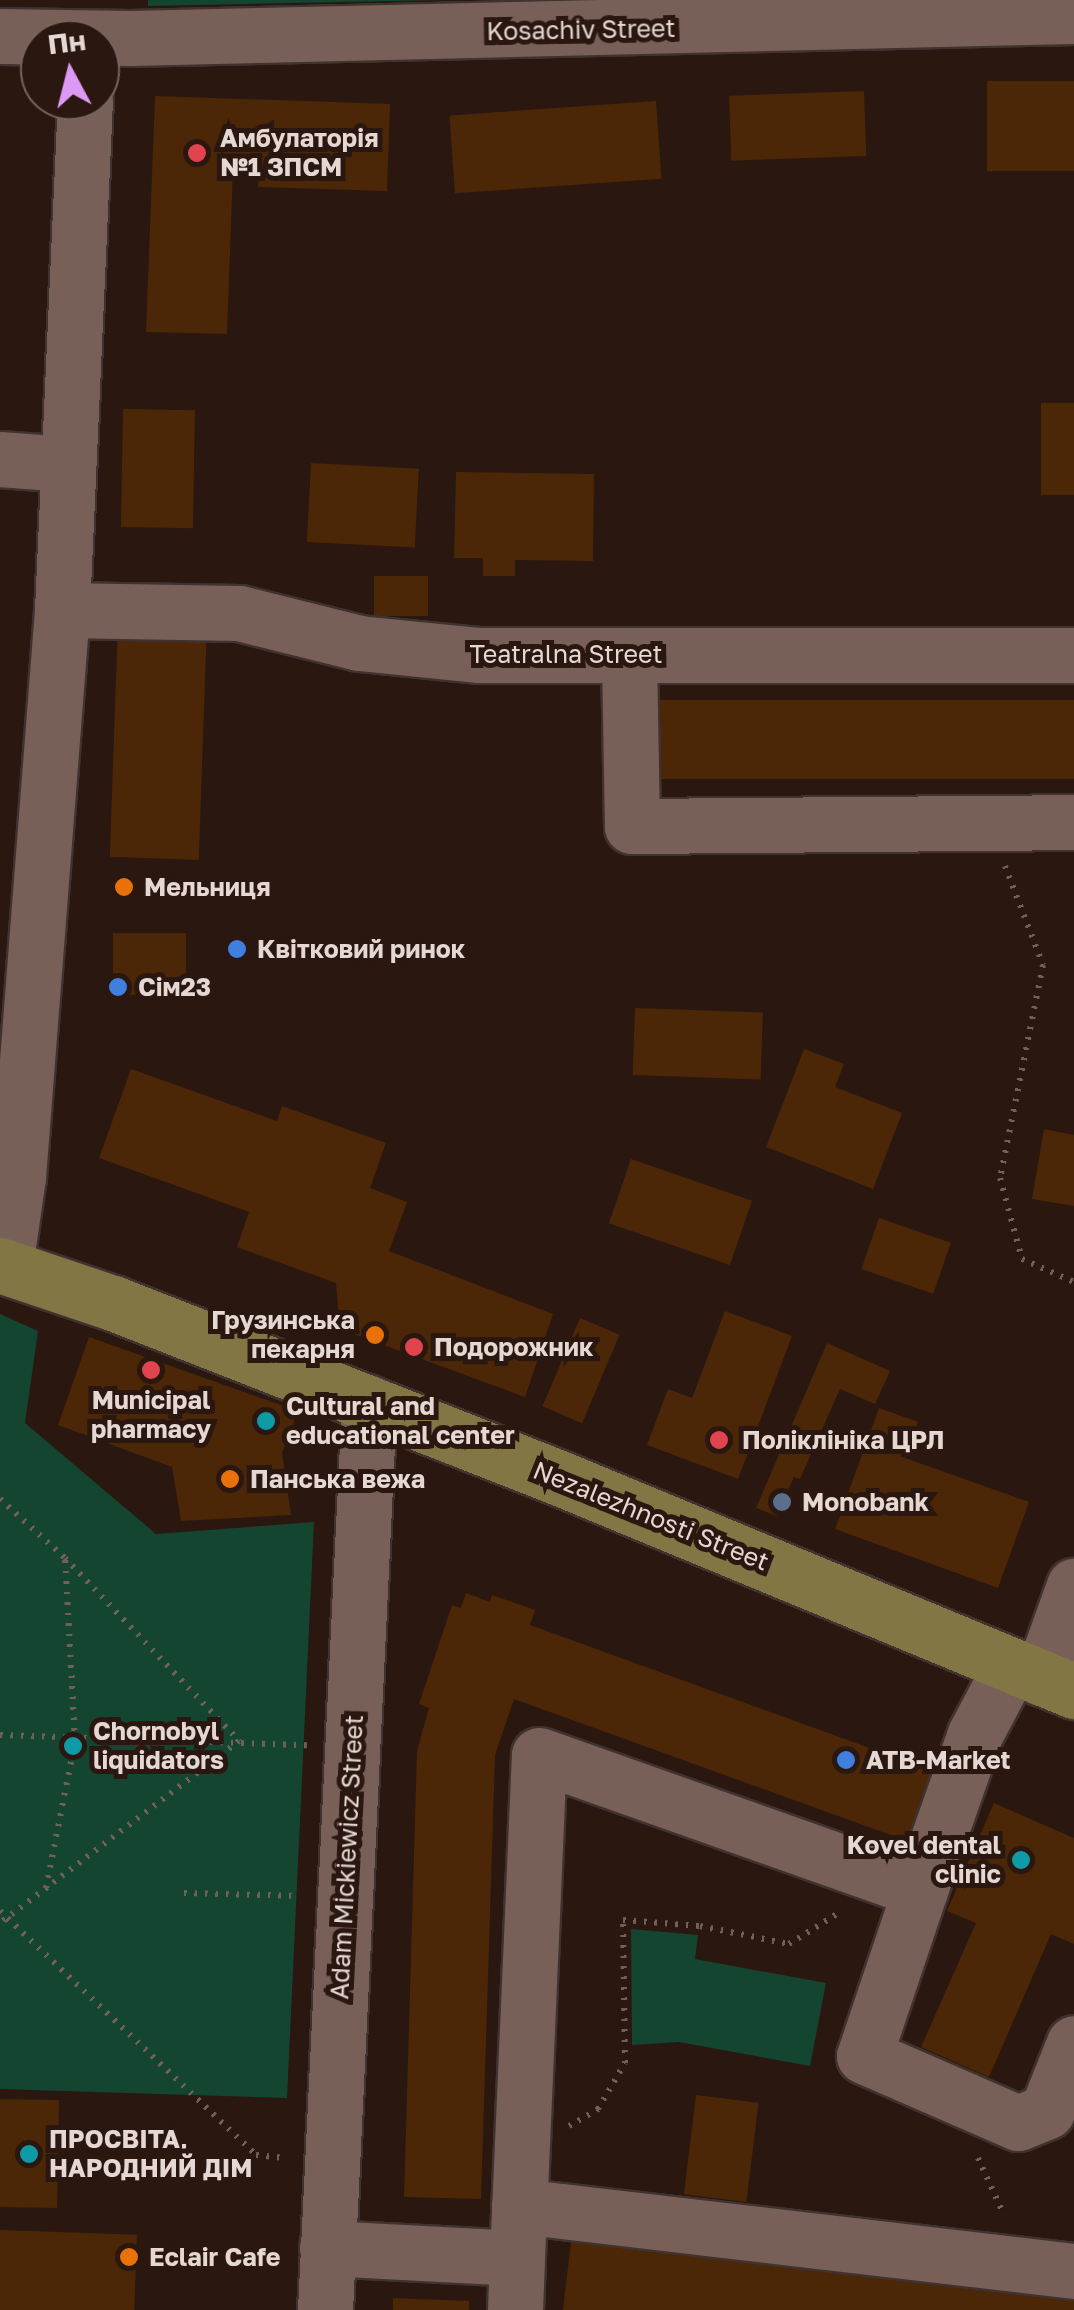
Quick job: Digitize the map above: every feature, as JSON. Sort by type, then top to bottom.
[{"type":"main road","name":"Nezalezhnosti Street","points":[[2,1266],[113,1303],[369,1403],[1042,1678]]},
{"type":"street","name":"Kosachiv Street","points":[[120,24],[653,14],[906,12],[1074,16]]},
{"type":"street","points":[[2,1266],[18,1177],[19,908],[62,610],[84,120]]},
{"type":"street","points":[[0,459],[68,464]]},
{"type":"street","name":"Teatralna Street","points":[[62,610],[239,613],[359,643],[479,655],[1074,654]]},
{"type":"street","points":[[629,655],[632,826],[1074,822]]},
{"type":"street","name":"Adam Mickiewicz Street","points":[[325,2310],[369,1403]]},
{"type":"street","points":[[1074,1586],[1042,1678],[975,1734],[906,1885],[864,2056],[1018,2123],[1048,2111],[1074,2043]]},
{"type":"street","points":[[518,2232],[539,1755],[906,1885]]},
{"type":"street","points":[[328,2248],[518,2232],[1050,2269]]},
{"type":"path","points":[[988,823],[1042,965],[1000,1178],[1022,1259],[1074,1282]]},
{"type":"path","points":[[0,1498],[65,1558],[239,1741]]},
{"type":"path","points":[[46,1890],[74,1741],[65,1558]]},
{"type":"path","points":[[0,1736],[313,1745]]},
{"type":"path","points":[[0,1924],[239,1741]]},
{"type":"path","points":[[518,2232],[625,2063],[623,1920],[700,1926],[789,1944],[906,1885]]},
{"type":"path","points":[[184,1893],[305,1896]]},
{"type":"path","points":[[0,1911],[256,2155],[294,2159]]},
{"type":"path","points":[[949,2093],[1050,2269]]},
{"type":"green space","points":[[148,0],[447,0],[148,6]]},
{"type":"green space","points":[[0,1314],[38,1331],[25,1423],[156,1534],[314,1522],[287,2098],[0,2089]]},
{"type":"green space","points":[[631,1929],[698,1935],[695,1959],[826,1983],[810,2066],[679,2042],[632,2045]]},
{"type":"building","points":[[987,81],[1074,81],[1074,171],[987,171]]},
{"type":"building","points":[[864,91],[866,156],[731,161],[729,96]]},
{"type":"building","points":[[155,96],[390,104],[387,191],[258,187],[259,169],[233,168],[227,334],[146,332]]},
{"type":"building","points":[[656,101],[661,179],[455,193],[450,115]]},
{"type":"building","points":[[1041,403],[1074,403],[1074,495],[1041,495]]},
{"type":"building","points":[[123,409],[195,410],[193,528],[121,527]]},
{"type":"building","points":[[311,463],[419,469],[415,548],[307,542]]},
{"type":"building","points":[[456,472],[594,474],[593,561],[515,560],[515,576],[483,576],[483,558],[454,558]]},
{"type":"building","points":[[374,576],[428,576],[428,616],[374,616]]},
{"type":"building","points":[[118,622],[207,625],[199,860],[110,857]]},
{"type":"building","points":[[660,700],[1074,700],[1074,779],[660,779]]},
{"type":"building","name":"Мельниця","points":[[132,878],[134,895],[117,897],[115,880]]},
{"type":"building","points":[[113,933],[186,933],[186,995],[113,995]]},
{"type":"building","points":[[635,1008],[763,1012],[761,1079],[633,1075]]},
{"type":"building","points":[[804,1049],[844,1064],[835,1087],[902,1113],[873,1189],[766,1147]]},
{"type":"building","points":[[131,1069],[277,1121],[282,1106],[386,1143],[370,1188],[407,1202],[389,1251],[553,1314],[525,1397],[340,1329],[336,1283],[237,1247],[249,1212],[99,1158]]},
{"type":"building","points":[[1044,1129],[1074,1135],[1074,1206],[1032,1199]]},
{"type":"building","points":[[631,1159],[752,1201],[730,1265],[609,1223]]},
{"type":"building","points":[[879,1218],[951,1243],[933,1294],[861,1269]]},
{"type":"building","points":[[725,1311],[792,1336],[738,1479],[647,1445],[668,1389],[692,1398]]},
{"type":"building","points":[[580,1318],[620,1335],[582,1423],[542,1406]]},
{"type":"building","points":[[89,1337],[298,1411],[282,1453],[291,1515],[181,1521],[172,1467],[58,1425]]},
{"type":"building","points":[[827,1343],[890,1371],[875,1404],[840,1389],[800,1479],[794,1477],[777,1516],[756,1508]]},
{"type":"building","points":[[879,1408],[918,1422],[905,1458],[1029,1502],[998,1588],[835,1529]]},
{"type":"building","points":[[466,1593],[490,1602],[492,1595],[535,1610],[530,1625],[936,1772],[910,1842],[514,1699],[495,1755],[481,2199],[404,2197],[417,1751],[429,1708],[419,1704],[452,1605],[461,1608]]},
{"type":"building","points":[[994,1803],[1074,1838],[1074,1944],[1051,1934],[989,2077],[921,2047],[976,1923],[947,1911]]},
{"type":"building","points":[[696,2095],[759,2103],[746,2202],[684,2194]]},
{"type":"building","name":"ПРОСВІТА, НАРОДНИЙ ДІМ","points":[[0,2099],[59,2100],[57,2208],[0,2207]]},
{"type":"building","points":[[0,2230],[137,2235],[134,2310],[0,2310]]},
{"type":"building","points":[[571,2242],[1074,2300],[1074,2310],[563,2310]]},
{"type":"building","points":[[393,2298],[469,2301],[469,2310],[393,2310]]},
{"type":"place","name":"Амбулаторія №1 ЗПСМ","points":[[197,153]]},
{"type":"place","name":"Мельниця","points":[[124,887]]},
{"type":"place","name":"Квітковий ринок","points":[[237,949]]},
{"type":"place","name":"Сім23","points":[[118,987]]},
{"type":"place","name":"Грузинська пекарня","points":[[375,1335]]},
{"type":"place","name":"Подорожник","points":[[414,1347]]},
{"type":"place","name":"Municipal pharmacy","points":[[151,1370]]},
{"type":"place","name":"Cultural and educational center","points":[[266,1421]]},
{"type":"place","name":"Поліклініка ЦРЛ","points":[[719,1440]]},
{"type":"place","name":"Панська вежа","points":[[230,1479]]},
{"type":"place","name":"Monobank","points":[[782,1502]]},
{"type":"place","name":"Chornobyl liquidators","points":[[73,1746]]},
{"type":"place","name":"ATB-Market","points":[[846,1760]]},
{"type":"place","name":"Kovel dental clinic","points":[[1021,1860]]},
{"type":"place","name":"ПРОСВІТА, НАРОДНИЙ ДІМ","points":[[29,2154]]},
{"type":"place","name":"Eclair Cafe","points":[[129,2257]]}]
